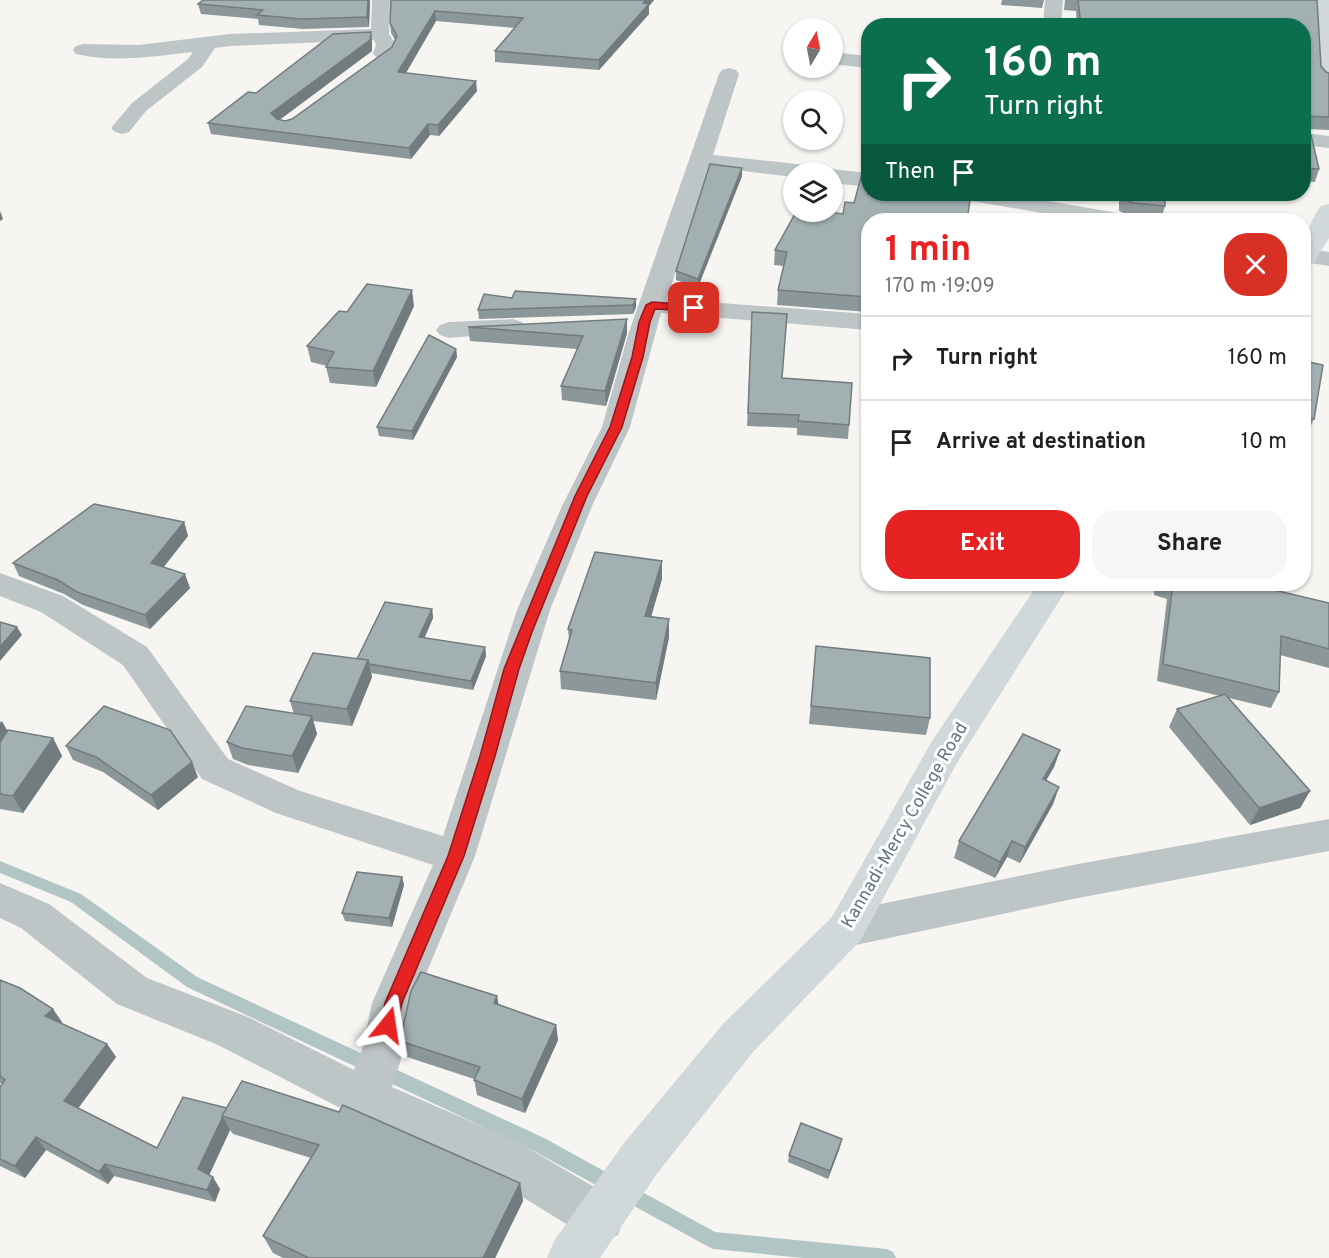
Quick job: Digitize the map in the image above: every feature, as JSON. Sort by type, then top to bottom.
[{"type":"main road","points":[[1326,1],[1329,78]]},
{"type":"main road","points":[[1311,257],[1329,211]]},
{"type":"main road","name":"Kannadi-Mercy College Road","points":[[601,1218],[640,1160],[738,1038],[846,928],[945,751],[1049,591]]},
{"type":"main road","points":[[571,1258],[601,1218]]},
{"type":"street","points":[[366,68],[382,55],[386,45],[380,34],[381,0]]},
{"type":"street","points":[[1053,18],[1054,0]]},
{"type":"street","points":[[83,50],[105,52],[208,44],[230,40],[380,34]]},
{"type":"street","points":[[122,128],[139,107],[195,63],[208,44]]},
{"type":"street","points":[[843,59],[861,61]]},
{"type":"street","points":[[366,1098],[384,1047],[393,1003],[456,856],[488,756],[512,669],[547,576],[581,496],[616,427],[637,357],[639,317],[702,160],[729,74]]},
{"type":"street","points":[[1311,140],[1329,142]]},
{"type":"street","points":[[702,160],[783,169]]},
{"type":"street","points":[[843,177],[861,179]]},
{"type":"street","points":[[1011,201],[1079,213]]},
{"type":"street","points":[[639,317],[861,322]]},
{"type":"street","points":[[449,330],[541,326]]},
{"type":"street","points":[[0,584],[52,604],[135,656],[215,769],[289,802],[456,856]]},
{"type":"street","points":[[846,928],[1078,881],[1329,835]]},
{"type":"street","points":[[0,900],[35,916],[132,991],[233,1031],[366,1098],[500,1157],[601,1218]]},
{"type":"building","points":[[203,0],[368,0],[367,17],[301,19],[257,15],[263,10],[198,4]]},
{"type":"building","points":[[391,0],[646,0],[643,3],[649,4],[599,60],[495,51],[523,18],[435,11],[398,72],[476,81],[438,125],[428,124],[409,148],[208,123],[248,92],[256,93],[333,34],[371,32],[370,40],[271,113],[277,119],[285,121],[292,119],[392,47],[397,36],[390,23]]},
{"type":"building","points":[[1078,0],[1317,0],[1321,66],[1329,73],[1329,117],[1311,116],[1311,18],[1080,18]]},
{"type":"building","points":[[1311,135],[1319,169],[1311,168]]},
{"type":"building","points":[[710,164],[742,168],[698,279],[676,271]]},
{"type":"building","points":[[861,178],[861,201],[970,201],[968,213],[861,213],[861,296],[778,290],[787,252],[775,250],[790,222],[843,222],[845,202],[854,203]]},
{"type":"building","points":[[1129,201],[1165,201],[1165,206]]},
{"type":"building","points":[[367,284],[412,290],[373,371],[326,367],[334,352],[307,346],[339,311],[347,312]]},
{"type":"building","points":[[515,291],[636,299],[633,305],[478,310],[484,294],[512,298]]},
{"type":"building","points":[[752,312],[787,314],[782,378],[852,383],[849,425],[798,421],[799,415],[748,413]]},
{"type":"building","points":[[627,319],[605,391],[561,386],[583,336],[468,327]]},
{"type":"building","points":[[429,335],[456,349],[412,431],[377,427]]},
{"type":"building","points":[[1311,362],[1323,365],[1314,419],[1311,418]]},
{"type":"building","points":[[94,504],[184,522],[151,563],[185,574],[145,615],[77,592],[58,580],[13,563]]},
{"type":"building","points":[[595,552],[662,561],[645,616],[669,619],[656,683],[560,671],[572,630],[568,629]]},
{"type":"building","points":[[1172,591],[1278,591],[1329,603],[1329,649],[1281,636],[1279,692],[1163,664]]},
{"type":"building","points":[[385,602],[432,609],[419,637],[485,647],[471,681],[369,664],[368,660],[357,659]]},
{"type":"building","points":[[0,622],[17,627],[0,647]]},
{"type":"building","points":[[816,646],[930,658],[930,718],[811,706]]},
{"type":"building","points":[[313,653],[368,660],[347,709],[290,701]]},
{"type":"building","points":[[1225,694],[1310,791],[1259,808],[1177,709]]},
{"type":"building","points":[[104,706],[170,730],[192,762],[151,795],[96,757],[66,746]]},
{"type":"building","points":[[246,706],[312,716],[292,756],[242,748],[227,742]]},
{"type":"building","points":[[8,730],[53,738],[13,796],[0,794],[0,742]]},
{"type":"building","points":[[1023,734],[1060,750],[1043,779],[1059,787],[1025,847],[1012,841],[1000,862],[959,841]]},
{"type":"building","points":[[357,872],[402,877],[389,918],[342,913]]},
{"type":"building","points":[[421,972],[497,996],[494,1003],[556,1025],[522,1099],[474,1080],[480,1067],[400,1041],[411,991]]},
{"type":"building","points":[[0,980],[20,988],[53,1009],[45,1016],[107,1044],[64,1101],[157,1148],[183,1097],[227,1108],[198,1169],[213,1177],[207,1190],[105,1164],[99,1172],[36,1137],[15,1166],[0,1159],[0,1087],[5,1080],[0,1076]]},
{"type":"building","points":[[242,1081],[339,1112],[343,1105],[520,1183],[483,1258],[306,1258],[263,1236],[319,1145],[222,1116]]},
{"type":"building","points":[[801,1123],[842,1139],[830,1171],[789,1155]]},
{"type":"waterway","points":[[0,867],[76,898],[192,982],[538,1144],[713,1240],[887,1258]]},
{"type":"route","points":[[388,1025],[393,1003],[456,856],[488,756],[512,669],[547,576],[581,496],[616,427],[637,357],[644,322],[652,305],[694,308]]}]
